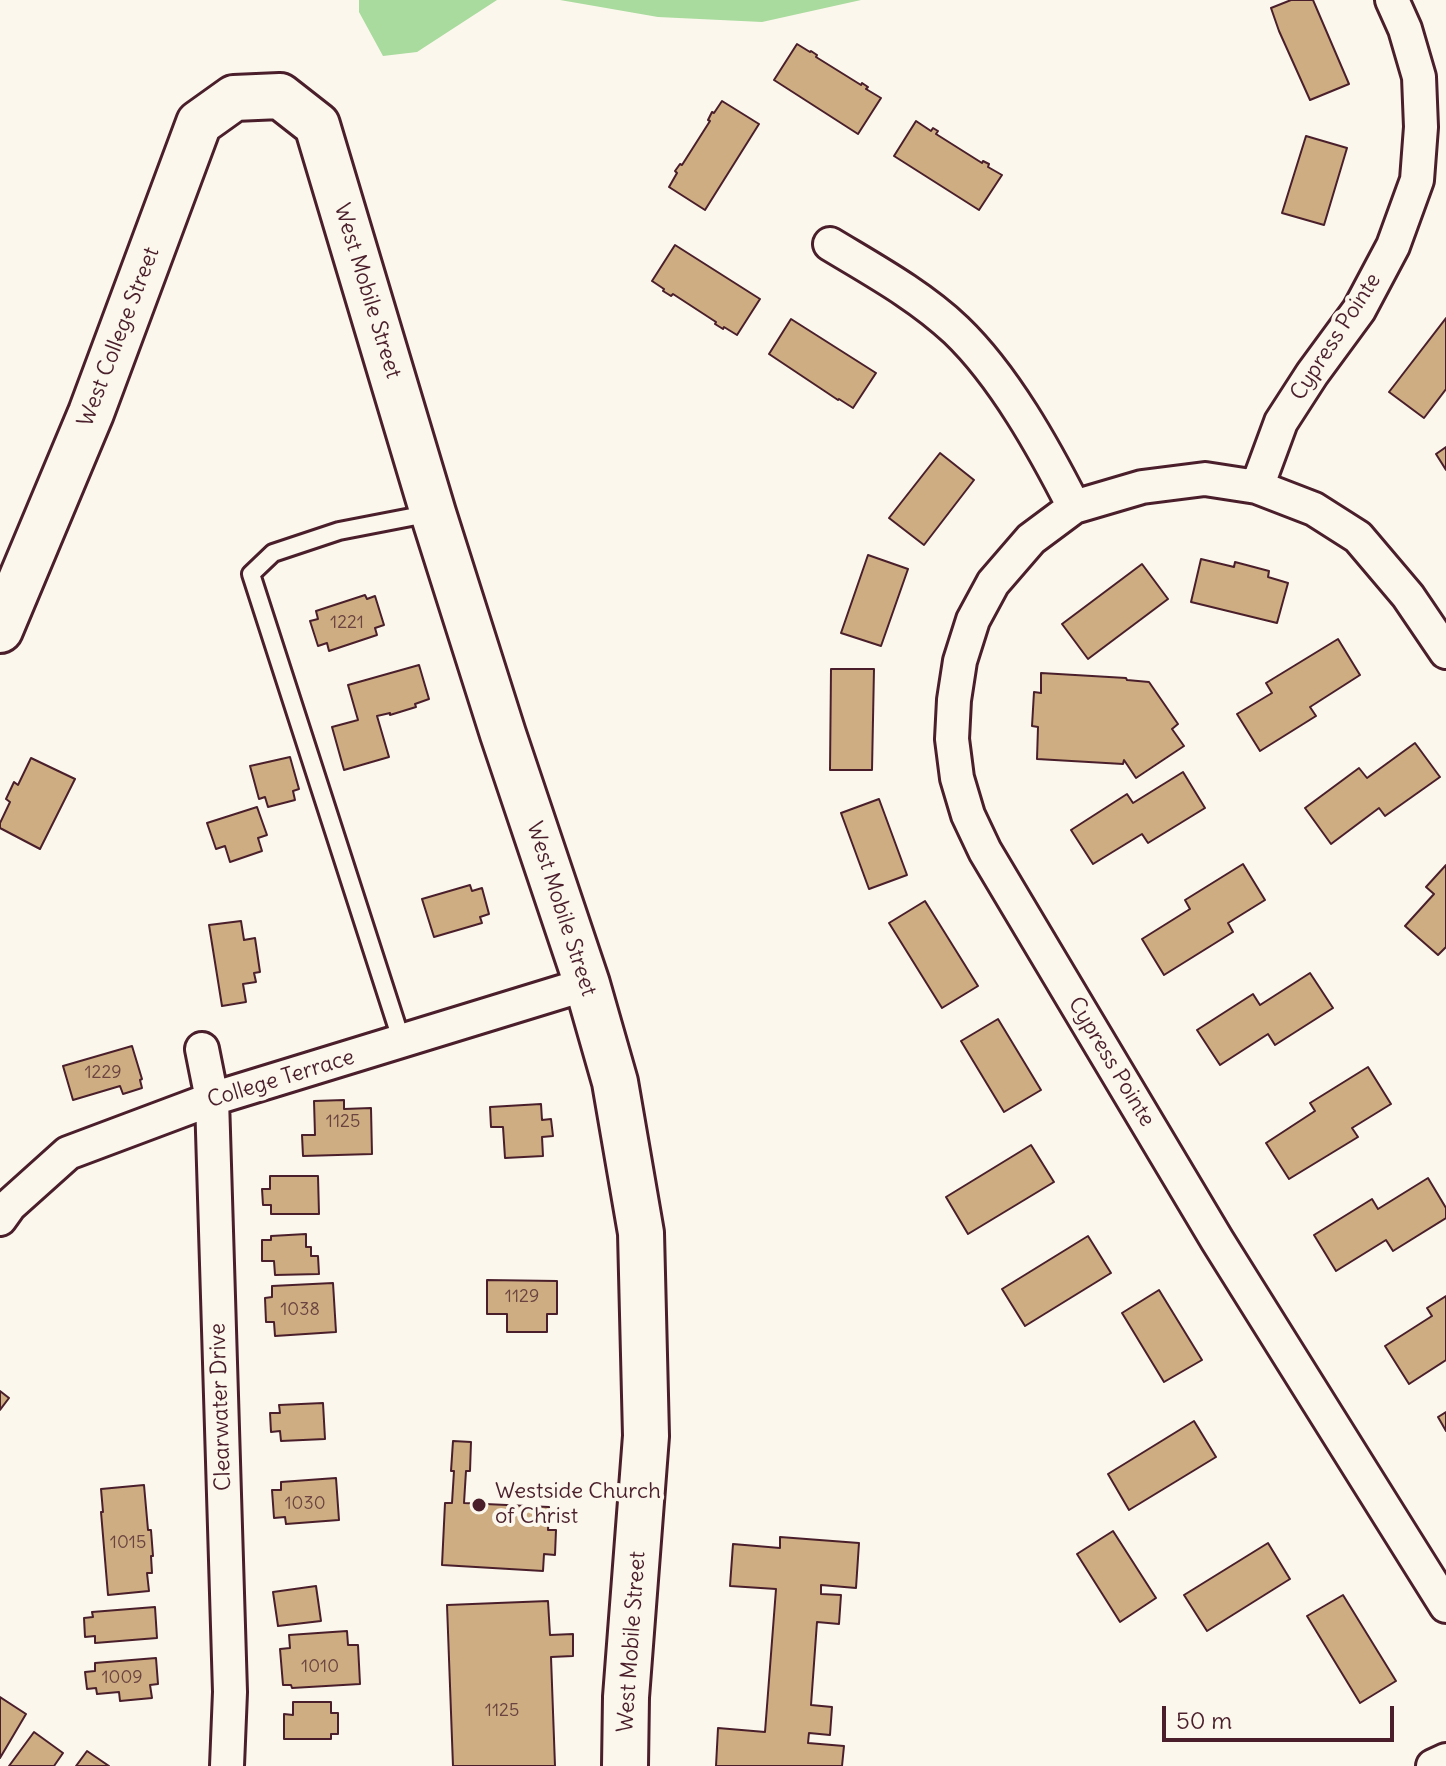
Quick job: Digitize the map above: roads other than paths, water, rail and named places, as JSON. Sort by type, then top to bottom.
[{"type":"street","name":"Cypress Pointe","points":[[1257,487],[1281,422],[1359,310],[1393,246],[1417,180],[1421,127],[1419,77],[1405,29],[1392,0]]},
{"type":"street","name":"West Mobile Street","points":[[280,96],[317,125],[433,513],[587,984],[615,1082],[641,1233],[646,1436],[626,1697],[625,1766]]},
{"type":"street","name":"West College Street","points":[[0,630],[91,413],[199,123],[234,98],[280,96]]},
{"type":"street","points":[[830,244],[919,299],[956,330],[987,365],[1014,403],[1047,454],[1074,507]]},
{"type":"street","name":"Cypress Pointe","points":[[1446,652],[1408,596],[1358,537],[1314,509],[1257,487],[1205,479],[1142,487],[1074,507],[1031,539],[993,583],[973,620],[960,661],[952,739],[957,778],[968,815],[985,851],[1217,1240],[1446,1606]]},
{"type":"street","name":"College Terrace","points":[[0,1219],[10,1205],[68,1153],[212,1099],[587,984]]},
{"type":"street","name":"Clearwater Drive","points":[[202,1049],[212,1099],[230,1692],[227,1766]]},
{"type":"street","points":[[1433,1766],[1446,1760]]},
{"type":"lane","points":[[402,1042],[251,574],[273,553],[339,531],[433,513]]},
{"type":"place","name":"Westside Church of Christ","points":[[479,1505]]}]
